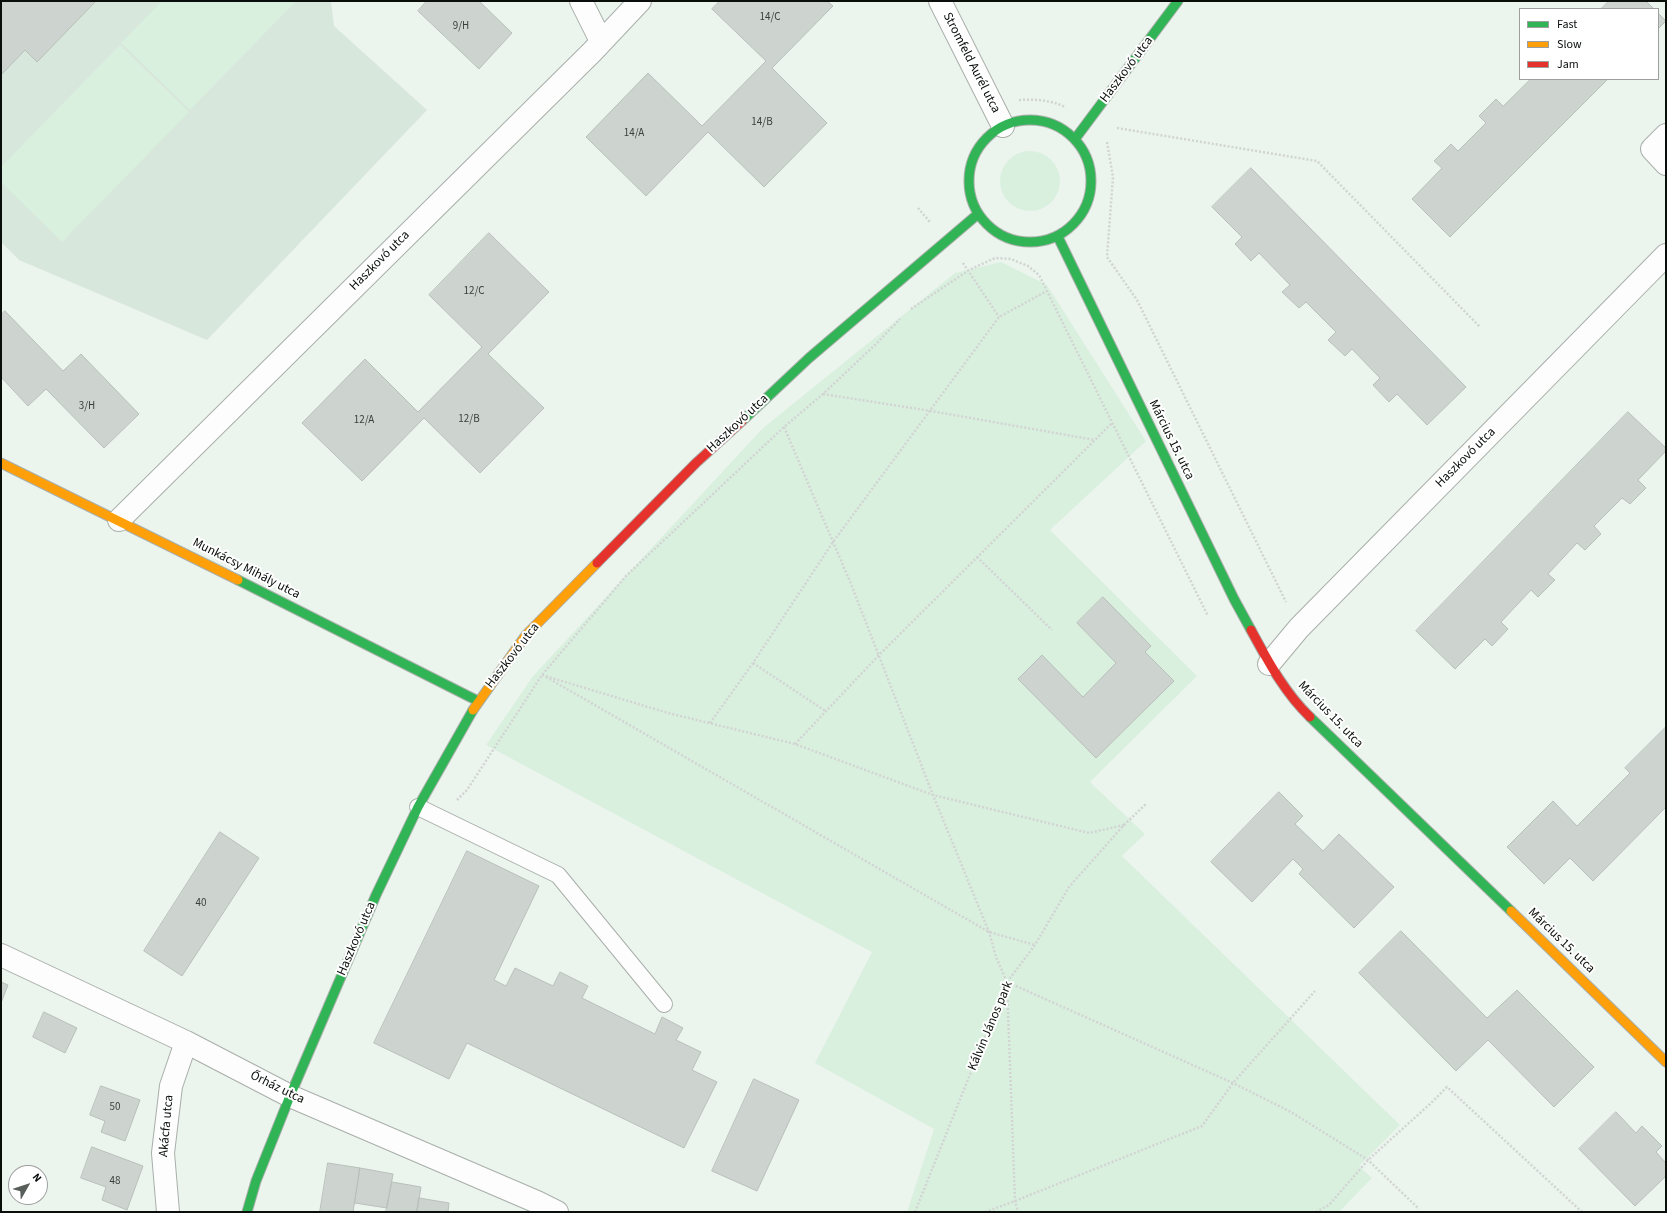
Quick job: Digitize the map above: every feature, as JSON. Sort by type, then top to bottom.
[{"type":"street","points":[[581,1],[601,41]]},
{"type":"street","name":"Haszkovó utca","points":[[119,520],[586,57],[640,1]]},
{"type":"street","name":"Stromfeld Aurél utca","points":[[940,1],[1003,126]]},
{"type":"street","name":"Haszkovó utca","points":[[1075,139],[1178,1]]},
{"type":"street","points":[[1022,120],[1043,121],[1061,128],[1075,139],[1089,161],[1093,181],[1089,202],[1074,225],[1058,237],[1039,242],[1019,242],[1003,237],[989,227],[978,214],[970,192],[969,176],[972,160],[981,144],[992,132],[1003,126],[1022,120]]},
{"type":"street","points":[[1666,134],[1652,149],[1666,164]]},
{"type":"street","name":"Haszkovó utca","points":[[247,1212],[256,1181],[290,1096],[376,895],[418,807],[478,701],[526,635],[696,463],[809,358],[978,214]]},
{"type":"street","name":"Március 15. utca","points":[[1058,237],[1234,599],[1275,674],[1299,706],[1666,1062]]},
{"type":"street","name":"Haszkovó utca","points":[[1269,664],[1298,628],[1666,255]]},
{"type":"street","name":"Munkácsy Mihály utca","points":[[1,463],[119,520],[478,701]]},
{"type":"street","name":"Őrház utca","points":[[1,955],[186,1042],[290,1096],[537,1207],[557,1212]]},
{"type":"street","name":"Akácfa utca","points":[[168,1212],[163,1153],[171,1086],[186,1042]]},
{"type":"lane","points":[[418,807],[558,875],[664,1004]]},
{"type":"path","points":[[1017,100],[1038,100],[1052,102],[1067,107]]},
{"type":"path","points":[[1118,122],[1114,128],[1317,161],[1480,327]]},
{"type":"path","points":[[1107,139],[1113,177],[1107,257],[1137,300],[1298,628]]},
{"type":"path","points":[[905,313],[969,270],[995,258],[1011,259],[1028,266],[1039,275],[1208,616]]},
{"type":"path","points":[[710,723],[833,542],[999,317],[1047,290]]},
{"type":"path","points":[[440,817],[467,790],[542,674],[626,576],[784,427],[823,394],[875,345],[900,318]]},
{"type":"path","points":[[823,394],[1095,440]]},
{"type":"path","points":[[795,744],[879,655],[1112,423]]},
{"type":"path","points":[[784,427],[879,655],[933,795],[990,932],[996,957],[1007,982],[1015,1201],[1018,1212]]},
{"type":"path","points":[[978,557],[1052,630]]},
{"type":"path","points":[[752,663],[826,712]]},
{"type":"path","points":[[542,674],[668,713],[795,744],[933,795],[1089,833],[1124,825]]},
{"type":"path","points":[[542,674],[990,932],[1035,946]]},
{"type":"path","name":"Kálvin János park","points":[[916,1212],[1007,982],[1035,946],[1069,887],[1124,825],[1146,804]]},
{"type":"path","points":[[1007,982],[1233,1083],[1291,1112],[1368,1160],[1419,1209]]},
{"type":"path","points":[[985,1212],[1202,1126],[1233,1083],[1315,991]]},
{"type":"path","points":[[1316,1212],[1329,1205],[1368,1160],[1447,1087],[1582,1212]]},
{"type":"shaded area","points":[[1,1],[331,1],[334,26],[427,110],[207,340],[19,260],[1,242]]},
{"type":"green space","points":[[162,1],[296,1],[190,110],[121,43]]},
{"type":"green space","points":[[120,45],[189,112],[62,242],[1,182],[1,167]]},
{"type":"green space","points":[[1030,151],[1046,156],[1051,160],[1055,165],[1060,181],[1055,197],[1051,202],[1046,206],[1030,211],[1014,206],[1009,202],[1005,197],[1000,181],[1005,165],[1009,160],[1014,156]]},
{"type":"green space","points":[[1001,262],[1047,285],[1146,441],[1050,530],[1197,676],[1090,782],[1145,834],[1122,856],[1400,1125],[1359,1166],[1372,1178],[1339,1212],[907,1212],[934,1129],[815,1063],[872,952],[486,745],[533,676],[763,428],[955,273]]},
{"type":"building","points":[[1,1],[96,1],[37,62],[25,50],[1,75]]},
{"type":"building","points":[[427,1],[479,1],[512,33],[479,69],[418,11]]},
{"type":"building","points":[[720,1],[827,1],[833,6],[772,68],[827,123],[764,187],[708,132],[646,196],[586,137],[648,73],[702,126],[766,61],[712,9]]},
{"type":"building","points":[[1609,1],[1646,1],[1653,8],[1602,8]]},
{"type":"building","points":[[1659,14],[1666,21],[1659,28]]},
{"type":"building","points":[[1530,80],[1607,80],[1450,237],[1412,199],[1442,168],[1434,161],[1451,144],[1458,151],[1486,123],[1479,116],[1496,99],[1503,106]]},
{"type":"building","points":[[1251,168],[1466,387],[1427,425],[1397,394],[1389,402],[1373,385],[1380,378],[1352,349],[1345,356],[1328,340],[1336,332],[1306,302],[1299,308],[1282,292],[1290,285],[1259,253],[1251,261],[1235,244],[1242,237],[1212,207]]},
{"type":"building","points":[[489,233],[549,292],[488,354],[544,408],[480,473],[424,418],[362,481],[302,423],[365,359],[418,412],[482,347],[429,295]]},
{"type":"building","points":[[5,311],[63,371],[81,354],[139,414],[104,448],[46,389],[28,406],[1,377],[1,315]]},
{"type":"building","points":[[1628,412],[1666,448],[1666,451],[1638,480],[1646,488],[1630,504],[1622,498],[1594,526],[1601,534],[1585,550],[1577,543],[1548,574],[1555,580],[1538,597],[1531,590],[1501,622],[1508,629],[1492,646],[1485,639],[1455,669],[1416,631]]},
{"type":"building","points":[[1103,597],[1151,646],[1145,652],[1174,681],[1096,758],[1018,679],[1042,655],[1083,697],[1116,663],[1077,623]]},
{"type":"building","points":[[1666,727],[1666,807],[1593,881],[1570,858],[1544,884],[1507,847],[1553,801],[1577,826],[1630,773],[1625,768]]},
{"type":"building","points":[[1279,792],[1303,816],[1295,824],[1323,851],[1339,834],[1394,887],[1354,928],[1299,874],[1303,869],[1293,859],[1252,902],[1211,862]]},
{"type":"building","points":[[220,832],[259,858],[182,976],[144,951]]},
{"type":"building","points":[[467,851],[539,886],[494,980],[506,986],[515,968],[553,986],[560,972],[588,986],[582,998],[655,1034],[662,1017],[683,1028],[676,1040],[701,1052],[692,1070],[717,1082],[684,1148],[467,1043],[449,1079],[374,1043]]},
{"type":"building","points":[[1401,931],[1487,1018],[1517,990],[1594,1067],[1554,1107],[1488,1040],[1456,1071],[1359,973]]},
{"type":"building","points":[[1,982],[8,985],[1,1003]]},
{"type":"building","points":[[44,1012],[77,1028],[65,1053],[33,1037]]},
{"type":"building","points":[[754,1079],[799,1100],[757,1191],[712,1171]]},
{"type":"building","points":[[101,1086],[140,1100],[125,1141],[101,1132],[105,1121],[90,1115]]},
{"type":"building","points":[[1616,1112],[1636,1133],[1642,1126],[1662,1146],[1656,1152],[1666,1163],[1666,1176],[1635,1206],[1579,1149]]},
{"type":"building","points":[[92,1147],[143,1166],[127,1210],[102,1200],[106,1187],[81,1178]]},
{"type":"building","points":[[328,1163],[360,1168],[353,1212],[320,1212]]},
{"type":"building","points":[[360,1168],[393,1174],[387,1208],[355,1203]]},
{"type":"building","points":[[392,1182],[421,1187],[417,1212],[386,1212]]},
{"type":"building","points":[[419,1198],[449,1203],[448,1212],[417,1212]]},
{"type":"traffic: fast","points":[[1075,139],[1178,1]]},
{"type":"traffic: fast","points":[[1030,120],[1053,124],[1064,130],[1073,138],[1081,147],[1087,158],[1091,181],[1087,204],[1081,215],[1073,224],[1064,232],[1053,238],[1030,242],[1007,238],[996,232],[987,224],[979,215],[973,204],[969,181],[973,158],[979,147],[987,138],[996,130],[1007,124],[1030,120]]},
{"type":"traffic: fast","points":[[742,421],[809,358],[978,214]]},
{"type":"traffic: fast","points":[[1058,237],[1234,599],[1251,630]]},
{"type":"traffic: fast","points":[[238,580],[478,701]]},
{"type":"traffic: fast","points":[[247,1212],[256,1181],[290,1096],[376,895],[418,807],[473,710]]},
{"type":"traffic: fast","points":[[1310,717],[1511,911]]},
{"type":"traffic: slow","points":[[1,463],[238,580]]},
{"type":"traffic: slow","points":[[473,710],[526,635],[597,563]]},
{"type":"traffic: slow","points":[[1511,911],[1666,1062]]},
{"type":"traffic: jam","points":[[597,563],[696,463],[742,421]]},
{"type":"traffic: jam","points":[[1251,630],[1284,687],[1310,717]]}]
